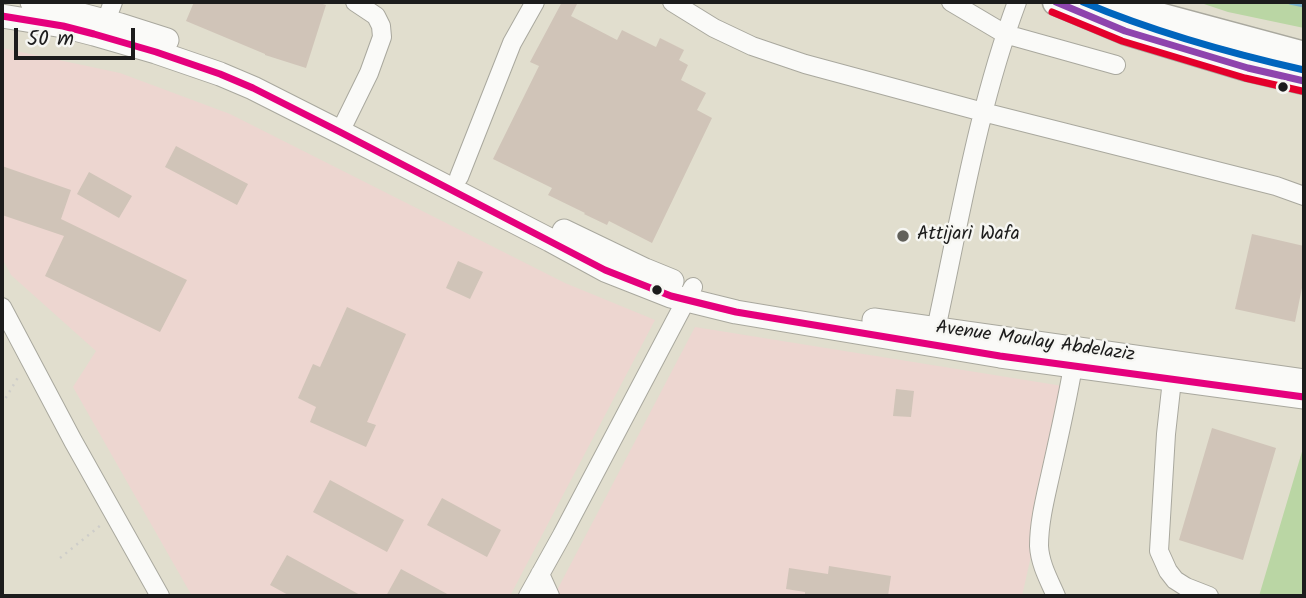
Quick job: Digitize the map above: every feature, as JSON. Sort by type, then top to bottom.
[{"type":"highway","points":[[1056,2],[1125,31],[1248,68],[1304,81]]},
{"type":"highway","points":[[1111,2],[1304,55]]},
{"type":"main road","name":"Avenue Moulay Abdelaziz","points":[[32,2],[109,11],[165,39],[244,69],[343,126],[432,171],[605,270],[638,284],[690,294]]},
{"type":"main road","name":"Avenue Moulay Abdelaziz","points":[[2,16],[64,26],[187,62],[343,126]]},
{"type":"main road","name":"Avenue Moulay Abdelaziz","points":[[432,171],[459,177],[690,294],[736,312],[790,314],[936,337],[1304,381]]},
{"type":"main road","name":"Avenue Moulay Abdelaziz","points":[[936,337],[1073,366],[1304,397]]},
{"type":"street","points":[[343,126],[369,73],[382,37],[376,16],[355,2]]},
{"type":"street","points":[[459,177],[512,43],[535,2]]},
{"type":"street","points":[[673,2],[714,28],[752,46],[805,64],[1276,186],[1304,196]]},
{"type":"street","points":[[951,2],[1005,34],[1116,65]]},
{"type":"street","points":[[936,337],[983,112],[1017,2]]},
{"type":"street","points":[[528,596],[690,294]]},
{"type":"street","points":[[2,307],[160,596]]},
{"type":"street","points":[[1056,596],[1041,559],[1040,529],[1067,407],[1073,366]]},
{"type":"street","points":[[1172,380],[1159,551],[1175,580],[1209,596]]},
{"type":"street","points":[[540,574],[550,596]]},
{"type":"path","points":[[2,404],[30,359]]},
{"type":"path","points":[[60,558],[115,515]]},
{"type":"shaded area","points":[[2,48],[120,73],[230,114],[565,283],[655,320],[510,596],[192,596],[73,387],[96,351],[11,275],[2,258]]},
{"type":"shaded area","points":[[695,327],[1069,387],[1022,596],[554,596]]},
{"type":"green space","points":[[1198,2],[1304,2],[1304,28],[1228,12]]},
{"type":"green space","points":[[1304,445],[1304,596],[1259,596]]},
{"type":"building","points":[[194,2],[316,2],[326,5],[306,68],[265,55],[186,21]]},
{"type":"building","points":[[562,2],[578,2],[571,16],[617,40],[622,30],[656,47],[660,38],[684,50],[679,60],[688,65],[681,80],[706,93],[697,110],[712,118],[652,243],[609,221],[607,225],[548,195],[552,188],[493,159],[539,66],[530,62]]},
{"type":"building","points":[[176,146],[248,184],[237,205],[165,167]]},
{"type":"building","points":[[2,166],[71,190],[61,219],[187,280],[160,332],[45,276],[64,236],[2,215]]},
{"type":"building","points":[[89,172],[132,196],[119,218],[77,194]]},
{"type":"building","points":[[1252,234],[1304,246],[1304,278],[1295,322],[1235,309]]},
{"type":"building","points":[[458,261],[483,272],[470,299],[446,288]]},
{"type":"building","points":[[347,307],[406,334],[367,422],[376,425],[366,447],[310,422],[316,407],[298,398],[313,364],[320,367]]},
{"type":"building","points":[[896,389],[914,391],[911,417],[893,416]]},
{"type":"building","points":[[1212,428],[1276,448],[1243,560],[1179,540]]},
{"type":"building","points":[[330,480],[404,520],[387,552],[313,512]]},
{"type":"building","points":[[442,498],[501,530],[487,557],[427,525]]},
{"type":"building","points":[[287,555],[362,596],[290,596],[270,585]]},
{"type":"building","points":[[829,566],[891,576],[888,596],[805,596],[805,592],[786,589],[789,568],[828,574]]},
{"type":"building","points":[[401,569],[451,596],[386,596]]},
{"type":"waterway","points":[[1290,2],[1304,5]]},
{"type":"transit line","points":[[1056,2],[1125,31],[1248,68],[1304,81]]},
{"type":"transit line","points":[[1083,2],[1192,41],[1304,70]]},
{"type":"transit line","points":[[1052,12],[1122,41],[1245,78],[1302,91]]},
{"type":"transit line","points":[[2,16],[94,34],[220,74],[340,132],[605,270],[671,296],[736,312],[1000,356],[1304,397]]},
{"type":"place","name":"Attijari Wafa","points":[[903,236]]}]
